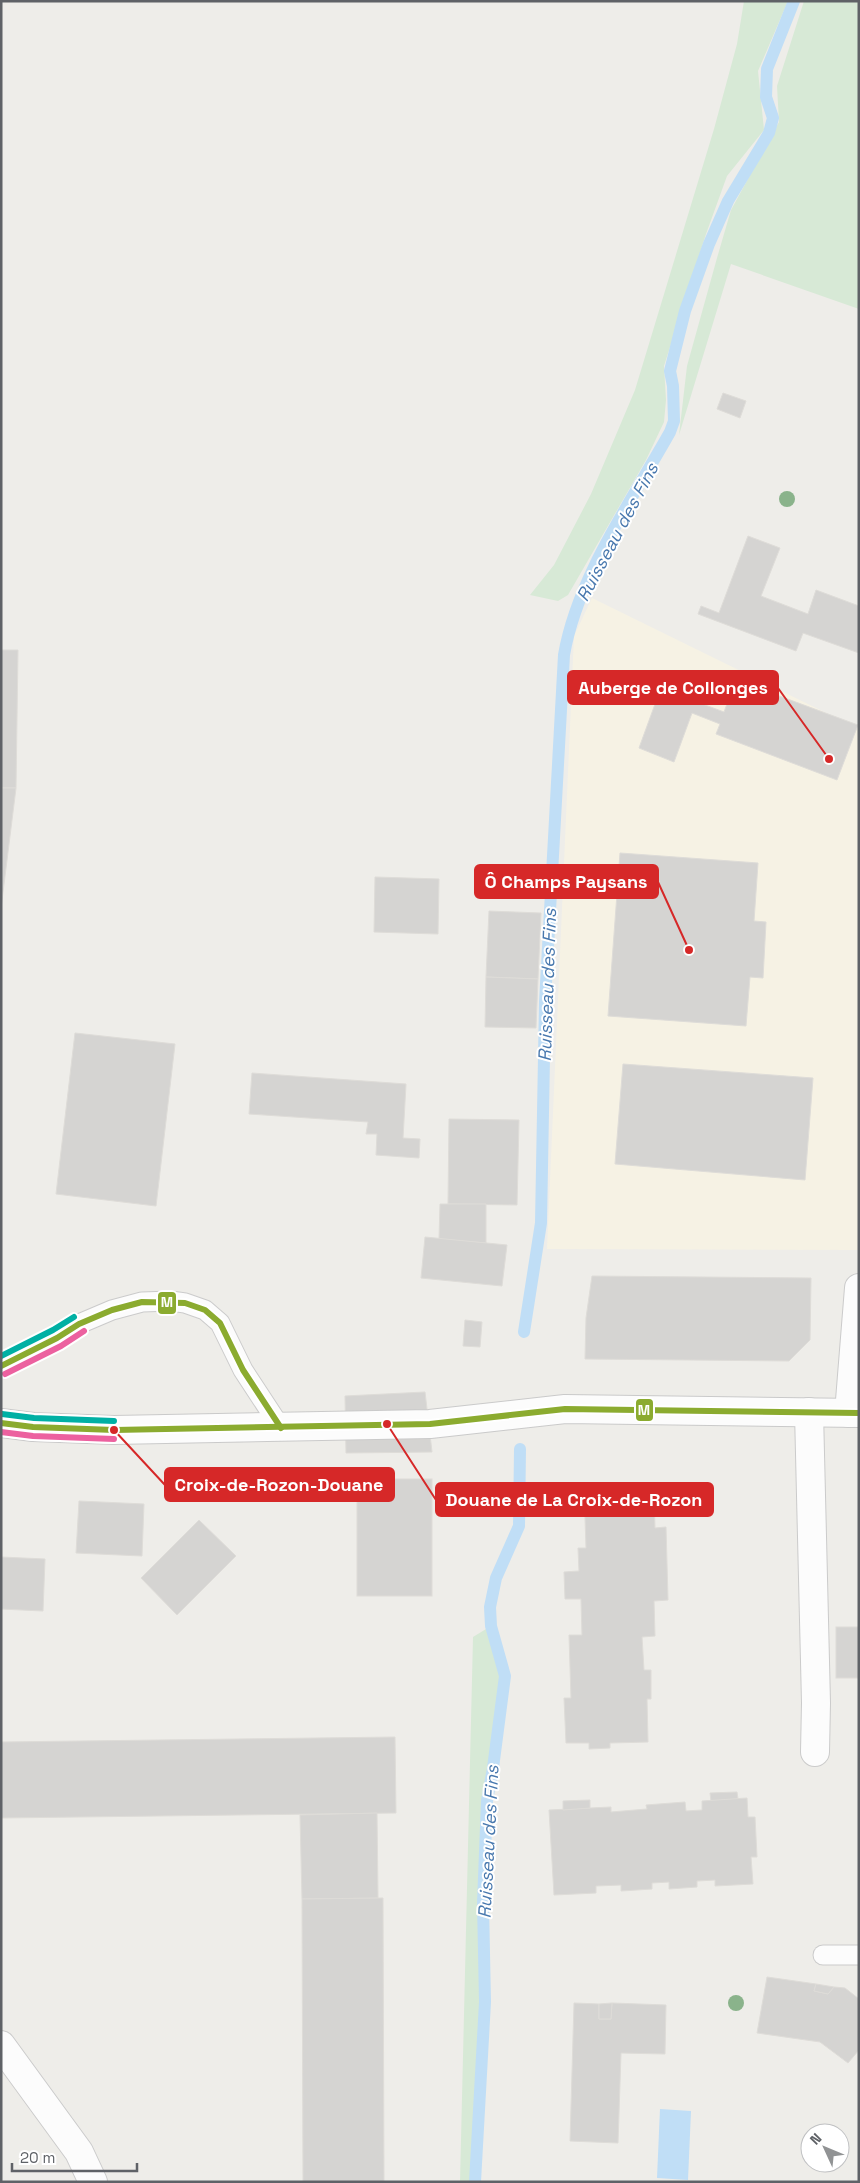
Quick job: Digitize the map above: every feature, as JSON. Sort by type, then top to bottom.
[{"type":"main road","points":[[1,1423],[32,1427],[114,1430],[430,1424],[565,1409],[854,1413],[859,1288]]},
{"type":"main road","points":[[809,1412],[816,1752]]},
{"type":"main road","points":[[1,2045],[79,2152],[93,2182]]},
{"type":"lane","points":[[1,1366],[57,1338],[79,1324],[112,1310],[142,1302],[171,1301],[185,1303],[205,1310],[220,1323],[244,1370],[281,1428]]},
{"type":"lane","points":[[823,1955],[859,1956]]},
{"type":"shaded area","points":[[592,598],[859,729],[859,1250],[547,1249],[574,636]]},
{"type":"green space","points":[[744,1],[788,1],[758,71],[764,130],[727,176],[706,234],[664,366],[666,400],[664,422],[646,460],[568,595],[558,601],[530,595],[554,565],[591,494],[635,390],[714,129],[737,44]]},
{"type":"green space","points":[[804,1],[859,1],[859,309],[731,264],[679,435],[687,366],[717,258],[731,210],[779,122],[777,86]]},
{"type":"green space","points":[[491,1626],[505,1676],[487,1801],[483,1903],[485,2002],[475,2182],[460,2182],[473,1637]]},
{"type":"water","points":[[660,2109],[691,2111],[688,2180],[657,2178]]},
{"type":"building","points":[[723,393],[746,401],[740,418],[717,409]]},
{"type":"building","points":[[748,536],[780,548],[761,596],[808,614],[816,590],[859,606],[859,653],[803,633],[796,651],[698,614],[701,606],[719,613]]},
{"type":"building","points":[[1,650],[18,650],[16,788],[1,788]]},
{"type":"building","points":[[666,674],[702,687],[697,702],[724,712],[736,680],[858,725],[837,780],[716,734],[720,724],[692,713],[674,762],[639,748]]},
{"type":"building","points":[[1,788],[16,788],[1,908]]},
{"type":"building","points":[[620,853],[758,863],[754,921],[766,922],[763,978],[750,977],[746,1026],[608,1016]]},
{"type":"building","points":[[375,877],[439,879],[438,934],[374,932]]},
{"type":"building","points":[[489,911],[541,913],[538,979],[486,977]]},
{"type":"building","points":[[486,977],[538,979],[536,1028],[485,1027]]},
{"type":"building","points":[[75,1033],[175,1044],[156,1206],[56,1194]]},
{"type":"building","points":[[623,1064],[813,1078],[805,1180],[615,1164]]},
{"type":"building","points":[[252,1073],[406,1084],[403,1138],[420,1139],[419,1158],[376,1155],[377,1134],[366,1134],[368,1122],[249,1114]]},
{"type":"building","points":[[449,1119],[519,1120],[517,1205],[448,1204]]},
{"type":"building","points":[[440,1204],[486,1204],[486,1243],[439,1239]]},
{"type":"building","points":[[425,1237],[507,1245],[502,1286],[421,1278]]},
{"type":"building","points":[[592,1276],[811,1278],[810,1340],[789,1361],[585,1359],[586,1318]]},
{"type":"building","points":[[465,1320],[482,1322],[480,1347],[463,1346]]},
{"type":"building","points":[[425,1392],[432,1452],[346,1453],[345,1396]]},
{"type":"building","points":[[357,1479],[432,1479],[432,1596],[357,1596]]},
{"type":"building","points":[[639,1486],[639,1493],[654,1493],[655,1528],[666,1527],[668,1600],[654,1601],[655,1636],[642,1637],[644,1670],[651,1670],[651,1699],[647,1699],[648,1742],[610,1743],[610,1748],[589,1749],[589,1743],[566,1743],[564,1698],[571,1698],[569,1635],[582,1635],[581,1599],[565,1599],[564,1572],[579,1571],[578,1548],[586,1548],[584,1488]]},
{"type":"building","points":[[79,1501],[144,1504],[142,1556],[76,1553]]},
{"type":"building","points":[[199,1520],[236,1556],[177,1615],[141,1578]]},
{"type":"building","points":[[1,1557],[45,1559],[43,1611],[1,1609]]},
{"type":"building","points":[[836,1627],[859,1627],[859,1678],[836,1678]]},
{"type":"building","points":[[395,1737],[396,1813],[1,1818],[1,1742]]},
{"type":"building","points":[[737,1792],[738,1799],[711,1801],[710,1793]]},
{"type":"building","points":[[747,1798],[748,1817],[755,1817],[757,1857],[751,1857],[753,1884],[715,1886],[715,1880],[697,1881],[697,1887],[669,1889],[669,1882],[652,1883],[652,1889],[621,1891],[621,1885],[596,1886],[596,1893],[554,1895],[549,1810],[611,1807],[611,1812],[647,1809],[646,1805],[685,1802],[686,1811],[702,1810],[702,1801]]},
{"type":"building","points":[[590,1800],[590,1808],[563,1810],[563,1801]]},
{"type":"building","points":[[377,1813],[378,1898],[302,1899],[300,1815]]},
{"type":"building","points":[[383,1898],[384,2182],[303,2182],[302,1899]]},
{"type":"building","points":[[767,1977],[816,1984],[814,1991],[828,1994],[834,1987],[845,1988],[859,1999],[859,2050],[848,2063],[820,2042],[757,2033]]},
{"type":"building","points":[[816,1984],[834,1987],[828,1994],[814,1991]]},
{"type":"building","points":[[574,2003],[599,2004],[599,2019],[611,2019],[612,2003],[666,2005],[665,2054],[621,2053],[618,2143],[570,2141]]},
{"type":"building","points":[[612,2003],[611,2019],[599,2019],[599,2004]]},
{"type":"waterway","name":"Ruisseau des Fins","points":[[524,1332],[541,1223],[545,1002],[564,655],[571,626],[593,569],[623,512],[670,432],[674,421],[673,386],[670,371],[685,311],[709,244],[728,201],[769,133],[773,118],[766,97],[767,69],[794,1]]},
{"type":"waterway","name":"Ruisseau des Fins","points":[[475,2182],[485,2002],[483,1903],[487,1801],[505,1676],[491,1626],[490,1607],[496,1578],[519,1526],[520,1449]]},
{"type":"transit line","name":"M","points":[[1,1366],[57,1338],[79,1324],[112,1310],[142,1302],[185,1303],[205,1310],[220,1323],[243,1370],[281,1428]]},
{"type":"transit line","points":[[1,1356],[53,1330],[74,1317]]},
{"type":"transit line","points":[[5,1374],[61,1346],[84,1331]]},
{"type":"transit line","name":"M","points":[[1,1423],[33,1427],[114,1430],[430,1424],[565,1409],[859,1413]]},
{"type":"transit line","points":[[2,1414],[34,1418],[114,1421]]},
{"type":"transit line","points":[[1,1432],[33,1436],[114,1439]]},
{"type":"place","name":"Auberge de Collonges","points":[[829,759]]},
{"type":"place","name":"Ô Champs Paysans","points":[[689,950]]},
{"type":"place","name":"Douane de La Croix-de-Rozon","points":[[387,1424]]},
{"type":"place","name":"Croix-de-Rozon-Douane","points":[[114,1430]]}]
